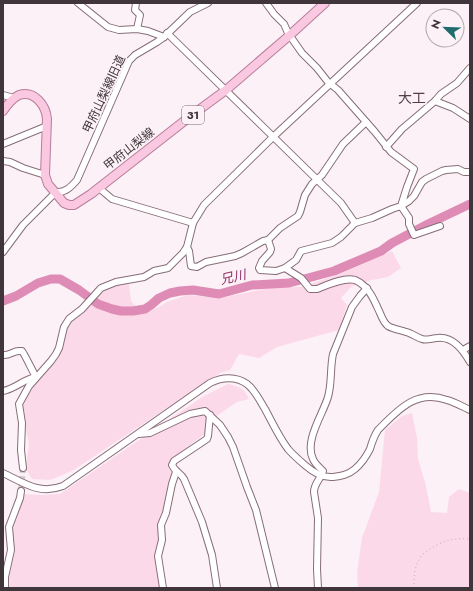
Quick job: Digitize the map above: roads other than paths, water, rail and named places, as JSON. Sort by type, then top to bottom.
[{"type":"main road","name":"甲府山梨線","points":[[45,175],[48,184],[64,203],[74,205],[99,188],[226,90],[325,3]]},
{"type":"main road","points":[[3,111],[18,95],[28,94],[40,101],[46,109],[47,126],[45,175]]},
{"type":"street","points":[[78,3],[108,27],[120,30],[137,29],[166,35],[226,90],[273,138],[341,203],[355,223]]},
{"type":"street","points":[[136,3],[135,10],[140,15],[137,29]]},
{"type":"street","name":"甲府山梨線旧道","points":[[56,192],[65,191],[77,180],[129,61],[135,55],[166,35],[190,12],[208,3]]},
{"type":"street","points":[[266,3],[284,24],[302,53],[376,132],[390,152],[414,169],[401,206]]},
{"type":"street","points":[[23,468],[21,450],[22,423],[19,404],[29,386],[56,354],[69,319],[82,309],[101,288],[116,282],[144,277],[154,271],[168,268],[184,253],[193,223],[204,205],[417,3]]},
{"type":"street","points":[[386,147],[402,129],[435,101],[441,94],[457,83],[470,68]]},
{"type":"street","points":[[3,95],[14,98]]},
{"type":"street","points":[[435,101],[453,108],[470,119]]},
{"type":"street","points":[[187,247],[191,266],[197,267],[206,262],[235,256],[268,240],[280,228],[298,216],[305,195],[312,184],[322,175],[343,144],[366,122]]},
{"type":"street","points":[[3,144],[47,126]]},
{"type":"street","points":[[3,161],[10,162],[45,175]]},
{"type":"street","points":[[268,240],[271,249],[262,261],[259,268],[260,270],[276,271],[285,268],[296,260],[301,251],[332,242],[341,237],[355,223],[372,218],[401,206],[414,196],[422,182],[426,179],[446,170],[458,169],[464,172],[470,172]]},
{"type":"street","points":[[99,188],[112,199],[193,223]]},
{"type":"street","points":[[3,252],[23,224],[56,192]]},
{"type":"street","points":[[401,206],[409,218],[409,224],[414,235],[440,226]]},
{"type":"street","points":[[285,268],[301,278],[310,289],[317,289],[347,279],[357,281],[370,292],[383,320],[387,325],[423,339],[444,338],[453,342],[462,350],[470,362]]},
{"type":"street","points":[[318,588],[318,518],[314,488],[317,481],[322,476],[323,471],[312,457],[311,444],[313,433],[328,398],[333,354],[352,307],[367,288]]},
{"type":"street","points":[[462,350],[470,346]]},
{"type":"street","points":[[3,355],[7,356],[19,351],[24,353],[36,378]]},
{"type":"street","points":[[3,391],[29,379],[36,378]]},
{"type":"street","points":[[3,473],[40,489],[55,489],[70,481],[210,383],[225,378],[238,379],[248,385],[253,390],[289,449],[309,468],[322,476],[328,477],[344,476],[354,470],[364,460],[378,430],[404,406],[412,401],[427,397],[441,398],[470,410]]},
{"type":"street","points":[[138,434],[150,433],[190,414],[205,411],[220,425],[233,447],[256,510],[275,588]]},
{"type":"street","points":[[210,415],[208,436],[206,439],[174,461],[172,466],[184,479],[202,522],[212,555],[217,588]]},
{"type":"street","points":[[163,588],[158,556],[162,540],[161,525],[166,513],[176,472]]},
{"type":"street","points":[[5,588],[5,577],[11,550],[10,527],[22,491]]},
{"type":"waterway","name":"兄川","points":[[3,301],[16,296],[38,283],[51,279],[60,279],[79,290],[98,304],[121,311],[145,309],[159,298],[170,293],[180,291],[193,290],[219,294],[252,285],[289,283],[334,271],[381,251],[392,243],[470,204]]},
{"type":"tunnel","points":[[21,491],[23,468]]},
{"type":"district","name":"大工","points":[[412,98]]}]
